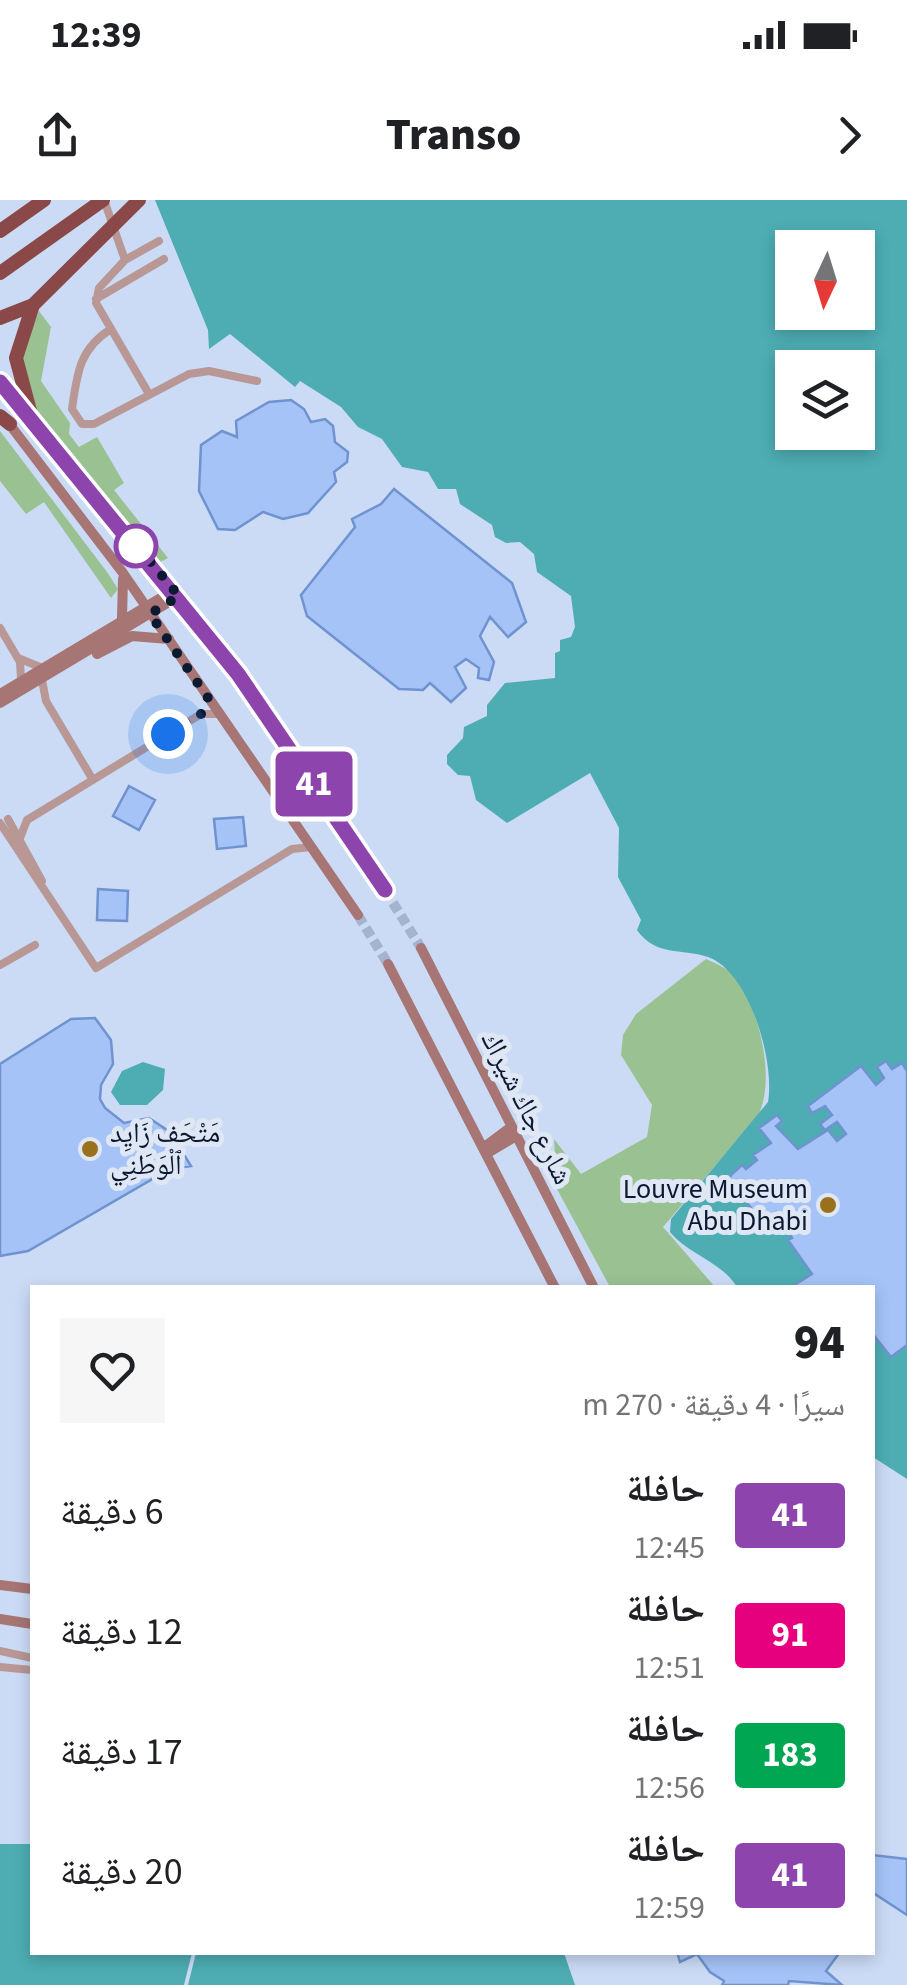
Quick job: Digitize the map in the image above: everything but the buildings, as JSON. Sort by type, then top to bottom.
[{"type":"highway","points":[[0,231],[44,200]]},
{"type":"highway","points":[[0,274],[104,200]]},
{"type":"highway","points":[[0,318],[33,305],[139,200]]},
{"type":"highway","points":[[33,305],[16,358],[33,422]]},
{"type":"street","points":[[104,200],[132,278]]},
{"type":"street","points":[[149,394],[96,299],[99,288],[124,262],[159,241]]},
{"type":"street","points":[[96,299],[164,259]]},
{"type":"street","points":[[111,329],[92,341],[82,356],[74,417],[82,424],[94,424],[196,372],[257,381]]},
{"type":"street","points":[[0,382],[176,593],[238,674],[385,890]]},
{"type":"street","points":[[0,392],[15,402]]},
{"type":"street","points":[[3,418],[123,573],[358,914]]},
{"type":"street","points":[[122,618],[126,600],[123,573]]},
{"type":"street","points":[[0,694],[42,680],[176,593]]},
{"type":"street","points":[[0,702],[40,667],[122,618],[147,610]]},
{"type":"street","points":[[0,628],[18,658],[25,684],[46,701]]},
{"type":"street","points":[[68,664],[84,661],[132,636],[169,640]]},
{"type":"street","points":[[18,658],[40,667]]},
{"type":"street","points":[[42,680],[46,701],[93,780]]},
{"type":"street","points":[[201,714],[208,698]]},
{"type":"street","points":[[48,897],[8,820],[27,820],[201,714],[219,714]]},
{"type":"street","points":[[20,838],[27,820]]},
{"type":"street","points":[[0,823],[88,963],[99,968],[292,849],[312,848]]},
{"type":"street","points":[[292,849],[300,831]]},
{"type":"street","points":[[0,966],[35,945]]},
{"type":"street","name":"شارع جاك شيراك","points":[[420,948],[592,1285]]},
{"type":"street","name":"شارع جاك شيراك","points":[[388,964],[553,1285]]},
{"type":"street","points":[[485,1151],[514,1132]]},
{"type":"street","points":[[0,1585],[30,1589]]},
{"type":"street","points":[[0,1620],[30,1623]]},
{"type":"street","points":[[30,1658],[0,1652],[0,1666],[30,1670]]},
{"type":"shaded area","points":[[155,200],[907,200],[907,1479],[875,1458],[875,1285],[736,1285],[670,1232],[671,1219],[768,1102],[763,1042],[736,980],[708,957],[661,948],[637,930],[641,920],[618,877],[619,828],[590,773],[507,823],[476,800],[470,776],[458,775],[447,764],[447,755],[463,738],[464,727],[487,716],[487,705],[505,683],[555,678],[555,653],[560,651],[560,640],[571,637],[575,627],[571,596],[537,572],[534,554],[520,542],[506,543],[495,537],[492,525],[460,504],[456,489],[438,489],[428,472],[402,467],[382,439],[358,427],[341,407],[300,381],[295,387],[230,334],[209,349],[208,330]]},
{"type":"shaded area","points":[[39,311],[51,327],[41,381],[70,423],[69,434],[79,447],[97,437],[124,483],[114,490],[168,558],[156,564],[32,405],[17,366]]},
{"type":"shaded area","points":[[0,431],[107,572],[118,589],[111,598],[44,502],[26,514],[0,481]]},
{"type":"shaded area","points":[[706,959],[738,981],[759,1028],[766,1084],[758,1115],[663,1227],[713,1285],[609,1285],[557,1189],[554,1139],[581,1174],[647,1137],[652,1105],[621,1055],[623,1035],[636,1014]]},
{"type":"shaded area","points":[[143,1062],[165,1069],[163,1090],[147,1105],[120,1105],[111,1092],[122,1071]]},
{"type":"shaded area","points":[[0,1844],[30,1844],[30,1955],[192,1955],[184,1985],[0,1985]]},
{"type":"shaded area","points":[[196,1955],[565,1955],[575,1985],[188,1985]]},
{"type":"tunnel","points":[[385,890],[421,948]]},
{"type":"tunnel","points":[[358,915],[388,964]]},
{"type":"bus line","name":"41","points":[[0,382],[179,596],[238,674],[385,890]]},
{"type":"place","name":"مَتْحَف زَايِد ٱلْوَطَنِي","points":[[90,1149]]},
{"type":"place","name":"Louvre Museum Abu Dhabi","points":[[828,1205]]},
{"type":"route","points":[[136,546],[132,540],[179,596],[150,614],[208,698],[201,714],[168,734]]}]
